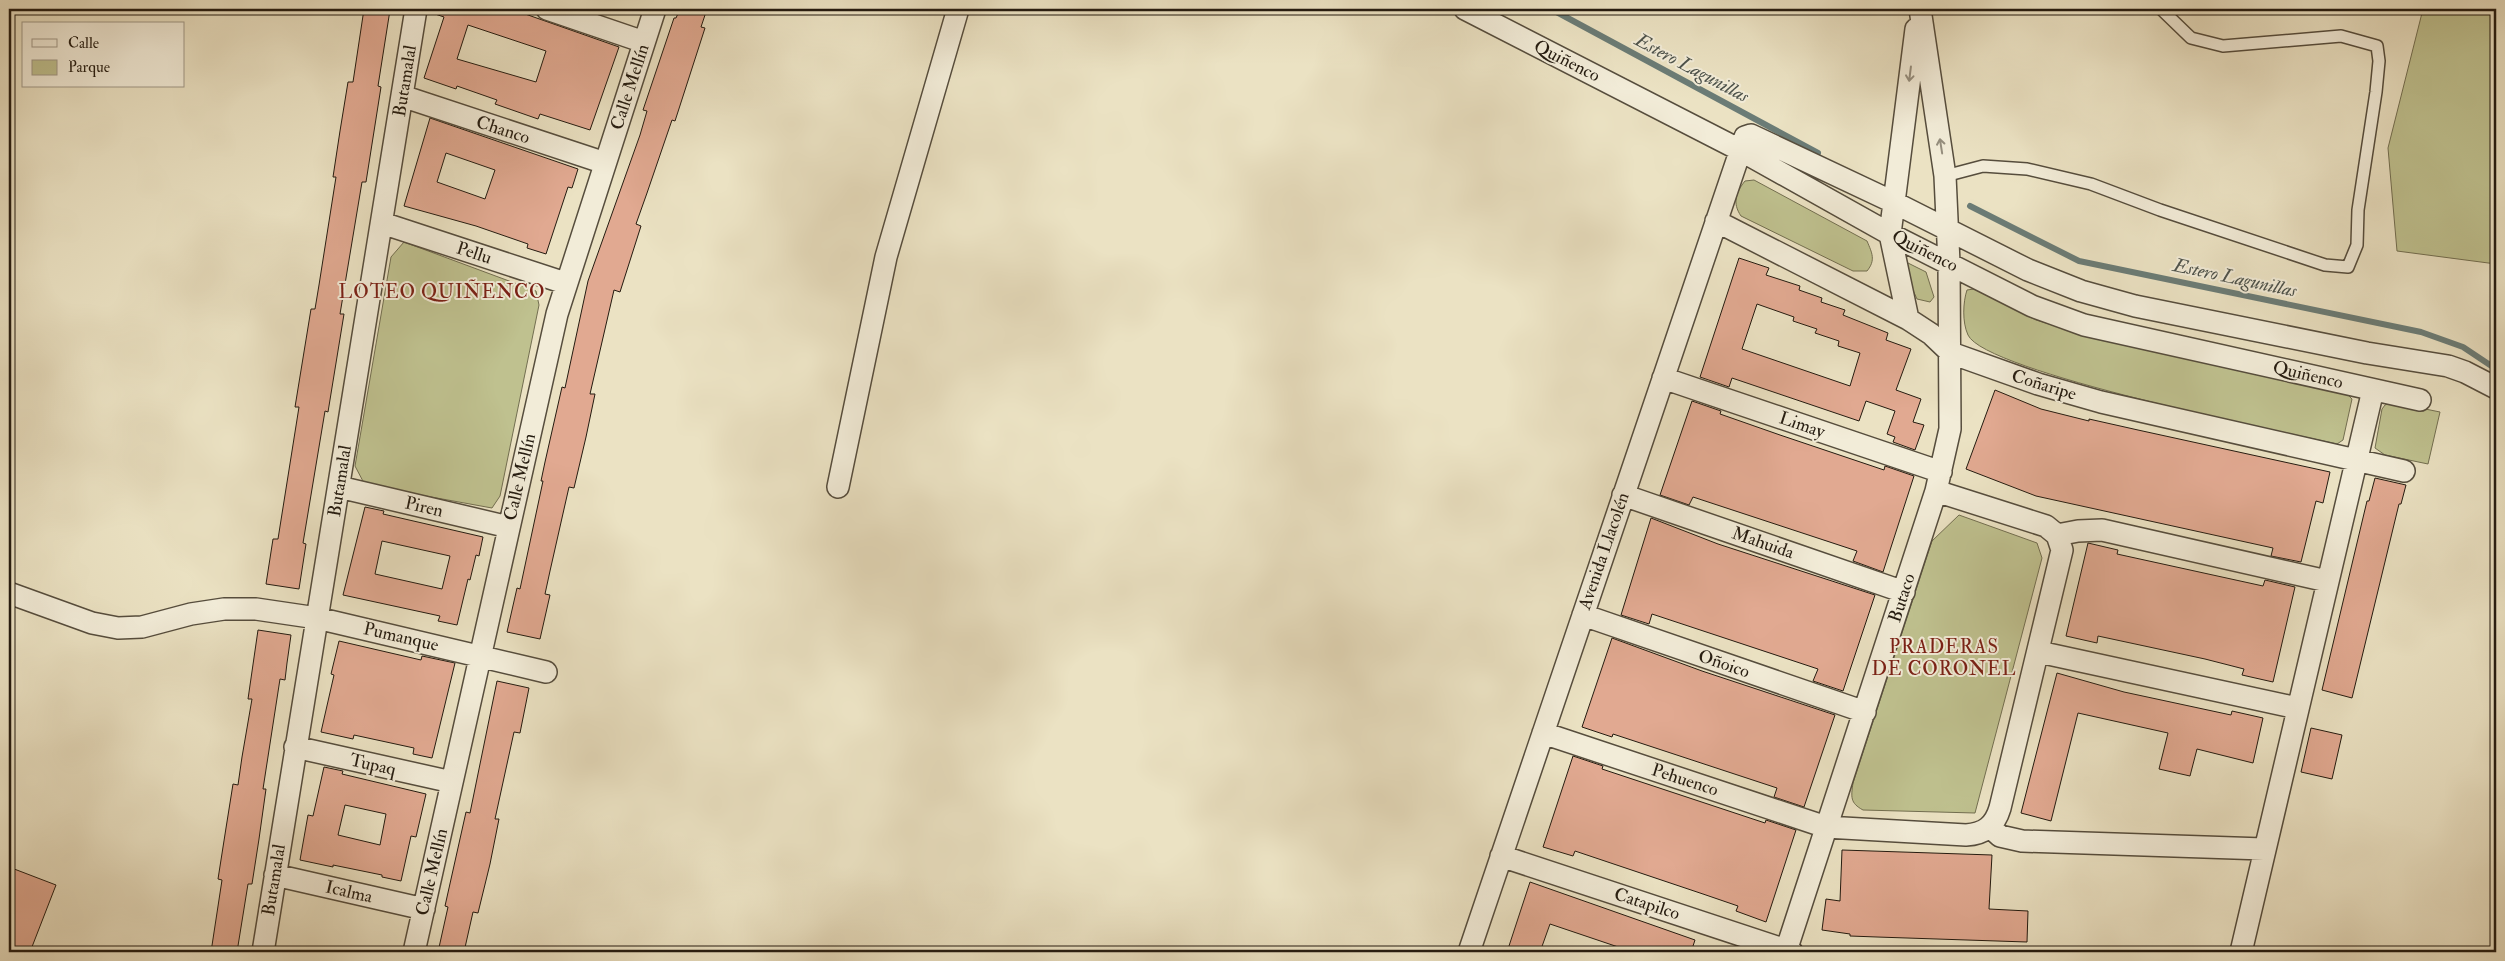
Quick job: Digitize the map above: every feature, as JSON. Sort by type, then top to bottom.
[{"type":"street","name":"Butamalal","points":[[263,952],[416,9]]},
{"type":"street","points":[[547,9],[644,42]]},
{"type":"street","name":"Calle Mellín","points":[[414,952],[565,283],[655,9]]},
{"type":"street","points":[[838,487],[886,257],[958,9]]},
{"type":"street","name":"Quiñenco","points":[[1464,9],[1740,150],[1890,234],[2032,306],[2084,325],[2420,400]]},
{"type":"street","points":[[1908,319],[1890,234],[1919,9]]},
{"type":"street","name":"Butaco","points":[[1789,952],[1826,827],[1904,592],[1938,482],[1950,429],[1951,353],[1945,176],[1919,9]]},
{"type":"street","name":"Chanco","points":[[402,96],[605,163]]},
{"type":"street","name":"Quiñenco","points":[[1740,150],[1745,137],[1751,135],[1893,202],[2028,270],[2081,291],[2134,306],[2366,353],[2448,366],[2496,388]]},
{"type":"street","name":"Avenida Llacolén","points":[[1469,952],[1740,150]]},
{"type":"street","name":"Coñaripe","points":[[1716,221],[1908,319],[1927,331],[1951,353],[2030,382],[2093,400],[2404,471]]},
{"type":"street","name":"Pellu","points":[[382,223],[565,283]]},
{"type":"street","name":"Limay","points":[[1663,378],[1938,482],[2046,526],[2057,535]]},
{"type":"street","points":[[2241,952],[2373,390]]},
{"type":"street","name":"Piren","points":[[339,487],[509,528]]},
{"type":"street","name":"Mahuida","points":[[1623,495],[1904,592]]},
{"type":"street","points":[[2264,849],[2022,841],[2000,836],[1990,827],[2000,808],[2061,559],[2061,542],[2057,535],[2084,530],[2102,530],[2327,581]]},
{"type":"street","name":"Pumanque","points":[[9,593],[92,623],[118,628],[142,627],[208,610],[256,609],[317,618],[546,672]]},
{"type":"street","name":"Oñoico","points":[[1583,615],[1865,712]]},
{"type":"street","points":[[2039,652],[2297,708]]},
{"type":"street","name":"Pehuenco","points":[[1543,733],[1826,827],[1966,835],[1974,834],[1990,827]]},
{"type":"street","name":"Tupaq","points":[[295,747],[452,782]]},
{"type":"street","name":"Catapilco","points":[[1501,856],[1789,952]]},
{"type":"street","name":"Icalma","points":[[275,875],[424,909]]},
{"type":"lane","points":[[1945,176],[1983,166],[2027,170],[2091,184],[2168,213],[2325,265],[2348,267],[2356,245],[2358,210],[2376,92],[2379,61],[2377,46],[2341,36],[2222,46],[2191,38],[2161,9]]},
{"type":"green space","points":[[2423,9],[2496,9],[2496,264],[2397,251],[2388,148]]},
{"type":"green space","points":[[1754,180],[1867,241],[1872,253],[1872,260],[1867,271],[1853,271],[1741,216],[1736,202],[1737,193],[1745,181]]},
{"type":"green space","points":[[404,242],[536,291],[539,305],[500,496],[492,508],[365,485],[355,466],[391,257]]},
{"type":"green space","points":[[1902,260],[1926,272],[1934,297],[1930,302],[1917,299],[1902,266]]},
{"type":"green space","points":[[1974,289],[2036,320],[2079,333],[2345,392],[2352,399],[2343,440],[2337,444],[2201,414],[2078,383],[2025,366],[1987,350],[1968,335],[1964,318],[1965,300],[1967,290]]},
{"type":"green space","points":[[2391,402],[2440,412],[2428,464],[2385,455],[2375,448],[2382,409]]},
{"type":"green space","points":[[1959,515],[2037,543],[2042,558],[1975,813],[1863,810],[1852,799],[1853,783],[1932,541]]},
{"type":"building","points":[[364,9],[390,10],[378,86],[381,87],[366,182],[362,182],[340,314],[344,314],[328,412],[325,411],[303,543],[306,544],[299,589],[266,584],[273,539],[278,539],[299,407],[295,407],[311,309],[315,309],[319,285],[336,177],[333,177],[348,82],[353,82]]},
{"type":"building","points":[[429,9],[511,9],[619,47],[590,130],[540,114],[538,119],[495,104],[497,100],[457,86],[456,89],[424,78],[444,17],[429,12]],"holes":[[[468,25],[546,51],[536,82],[457,59]]]},
{"type":"building","points":[[680,9],[707,9],[701,27],[705,28],[675,121],[672,120],[636,224],[641,226],[620,292],[614,290],[590,394],[595,394],[586,437],[574,488],[569,487],[545,594],[550,595],[540,639],[507,632],[517,588],[520,589],[543,481],[541,481],[545,462],[562,387],[565,388],[588,281],[640,135],[647,111],[643,110],[674,18],[676,18]]},
{"type":"building","points":[[430,118],[578,169],[572,188],[568,187],[546,254],[527,248],[528,244],[476,226],[404,206]],"holes":[[[446,153],[495,170],[485,199],[437,182]]]},
{"type":"building","points":[[1739,258],[1769,268],[1766,275],[1800,286],[1799,290],[1822,298],[1821,302],[1845,310],[1843,315],[1888,333],[1886,340],[1911,349],[1896,390],[1921,399],[1913,422],[1924,425],[1915,450],[1893,442],[1895,437],[1887,434],[1895,411],[1866,401],[1859,421],[1732,378],[1729,387],[1700,377]],"holes":[[[1757,304],[1794,317],[1793,321],[1817,329],[1815,333],[1839,341],[1838,346],[1860,353],[1850,386],[1742,349]]]},
{"type":"building","points":[[1995,390],[2041,409],[2089,421],[2089,419],[2330,472],[2323,503],[2316,501],[2301,562],[2271,556],[2273,548],[2036,496],[1966,469]]},
{"type":"building","points":[[1692,401],[1721,411],[1720,414],[1780,435],[1884,470],[1885,466],[1914,476],[1883,572],[1853,561],[1857,551],[1693,497],[1689,505],[1660,495]]},
{"type":"building","points":[[2375,478],[2406,485],[2401,504],[2399,504],[2352,698],[2322,690],[2367,501],[2369,501]]},
{"type":"building","points":[[365,507],[384,511],[383,514],[483,537],[479,556],[476,555],[470,580],[468,579],[457,625],[438,621],[440,616],[343,595]],"holes":[[[382,541],[450,556],[442,589],[375,574]]]},
{"type":"building","points":[[1651,518],[1718,544],[1875,595],[1843,691],[1813,681],[1818,669],[1652,614],[1649,624],[1621,615]]},
{"type":"building","points":[[2088,543],[2118,550],[2117,554],[2263,586],[2265,580],[2295,587],[2273,682],[2242,675],[2244,669],[2205,659],[2098,636],[2097,643],[2066,636]]},
{"type":"building","points":[[258,630],[291,635],[285,680],[280,679],[263,789],[266,789],[252,884],[248,884],[237,952],[211,952],[222,880],[218,879],[233,784],[238,785],[252,699],[248,699]]},
{"type":"building","points":[[1612,638],[1702,671],[1835,715],[1804,807],[1774,797],[1777,788],[1613,734],[1612,737],[1582,727]]},
{"type":"building","points":[[339,641],[421,660],[422,656],[455,663],[432,758],[413,754],[414,748],[354,735],[353,739],[321,732],[334,675],[331,674]]},
{"type":"building","points":[[2057,673],[2124,692],[2231,715],[2232,711],[2263,718],[2253,763],[2197,749],[2190,776],[2159,769],[2168,733],[2078,713],[2051,821],[2021,813]]},
{"type":"building","points":[[497,681],[529,688],[520,733],[514,732],[495,819],[499,819],[490,864],[478,913],[473,912],[464,952],[438,952],[448,907],[445,906],[466,812],[470,813]]},
{"type":"building","points":[[2311,728],[2342,735],[2332,779],[2301,772]]},
{"type":"building","points":[[1573,756],[1603,766],[1602,769],[1765,823],[1766,820],[1796,830],[1766,922],[1736,911],[1738,906],[1703,894],[1575,851],[1573,856],[1543,847]]},
{"type":"building","points":[[324,767],[343,771],[342,774],[426,794],[416,837],[411,836],[401,881],[382,877],[382,875],[300,860],[308,815],[313,816]],"holes":[[[345,805],[386,814],[380,845],[338,835]]]},
{"type":"building","points":[[1842,850],[1992,855],[1989,909],[2028,911],[2027,942],[1850,936],[1850,934],[1822,930],[1826,899],[1840,901]]},
{"type":"building","points":[[9,867],[56,885],[30,952],[9,952]]},
{"type":"building","points":[[1530,882],[1695,940],[1691,952],[1633,952],[1550,924],[1540,952],[1518,952],[1508,949]]},
{"type":"waterway","name":"Estero Lagunillas","points":[[1551,9],[1818,153]]},
{"type":"waterway","name":"Estero Lagunillas","points":[[1970,206],[2079,261],[2421,332],[2463,347],[2496,369]]},
{"type":"district","name":"LOTEO QUIÑENCO","points":[[442,292]]},
{"type":"district","name":"PRADERAS DE CORONEL","points":[[1944,658]]}]
